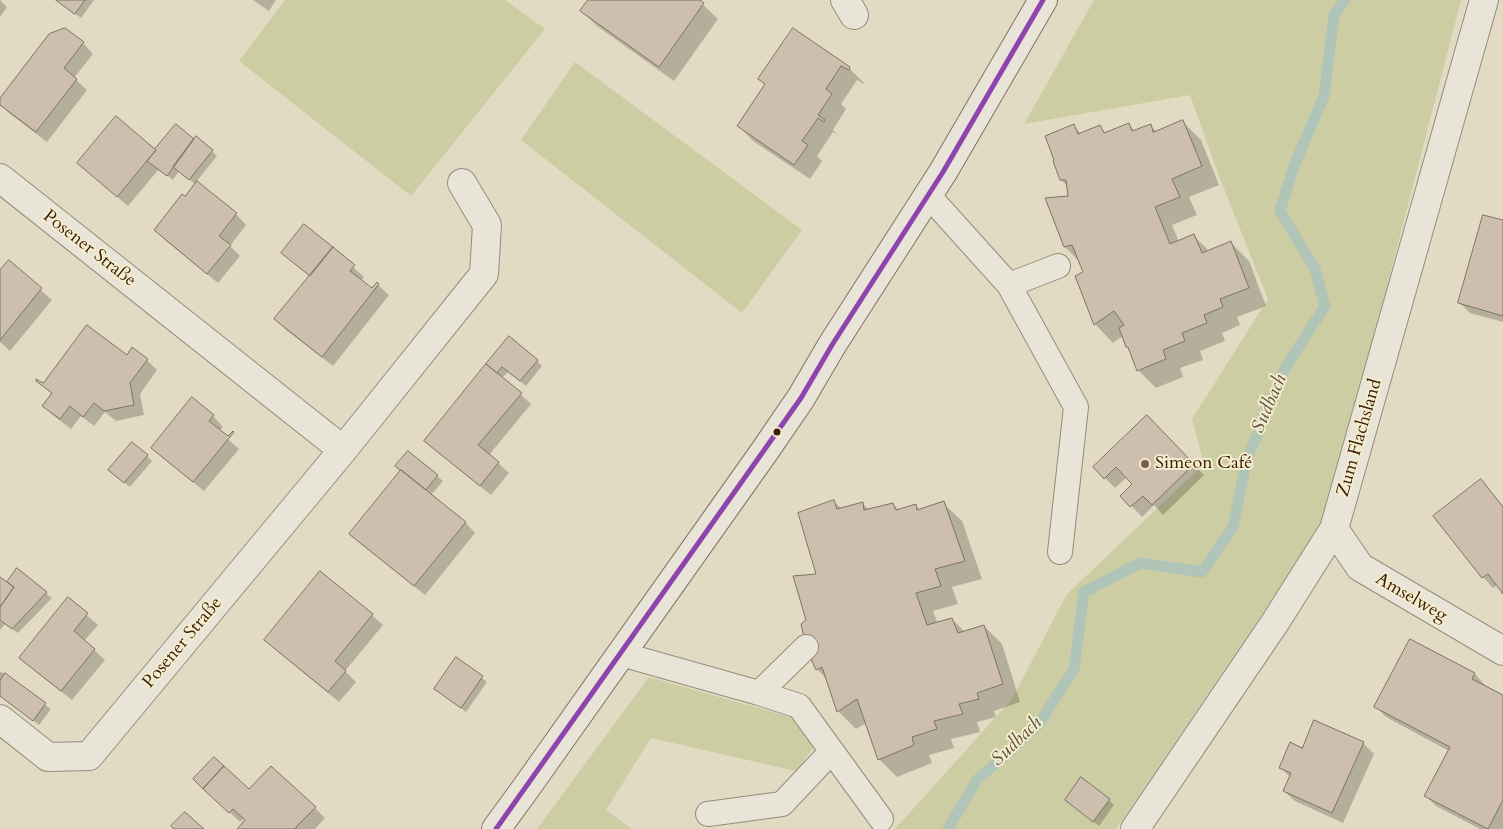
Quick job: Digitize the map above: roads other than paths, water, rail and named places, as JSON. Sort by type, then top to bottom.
[{"type":"street","points":[[496,829],[790,414],[928,195],[1043,0]]},
{"type":"street","name":"Zum Flachsland","points":[[1135,829],[1276,622],[1334,529],[1484,0]]},
{"type":"street","name":"Posener Straße","points":[[0,178],[342,450]]},
{"type":"street","name":"Posener Straße","points":[[0,720],[48,757],[89,756],[342,450],[484,274],[487,225],[462,183]]},
{"type":"street","name":"Amselweg","points":[[1334,529],[1360,567],[1503,651]]},
{"type":"lane","points":[[928,195],[1009,285],[1076,407],[1060,552]]},
{"type":"lane","points":[[1009,285],[1058,266]]},
{"type":"lane","points":[[759,693],[806,647]]},
{"type":"lane","points":[[621,654],[798,706],[881,818]]},
{"type":"lane","points":[[708,814],[782,804],[832,752]]},
{"type":"waterway","name":"Sudbach","points":[[948,829],[977,780],[1039,724],[1074,669],[1084,592],[1140,563],[1202,572],[1233,527],[1247,459],[1285,368],[1325,306],[1315,269],[1280,211],[1294,166],[1324,96],[1334,15],[1345,0]]},
{"type":"place","name":"Simeon Café","points":[[1145,464]]}]
